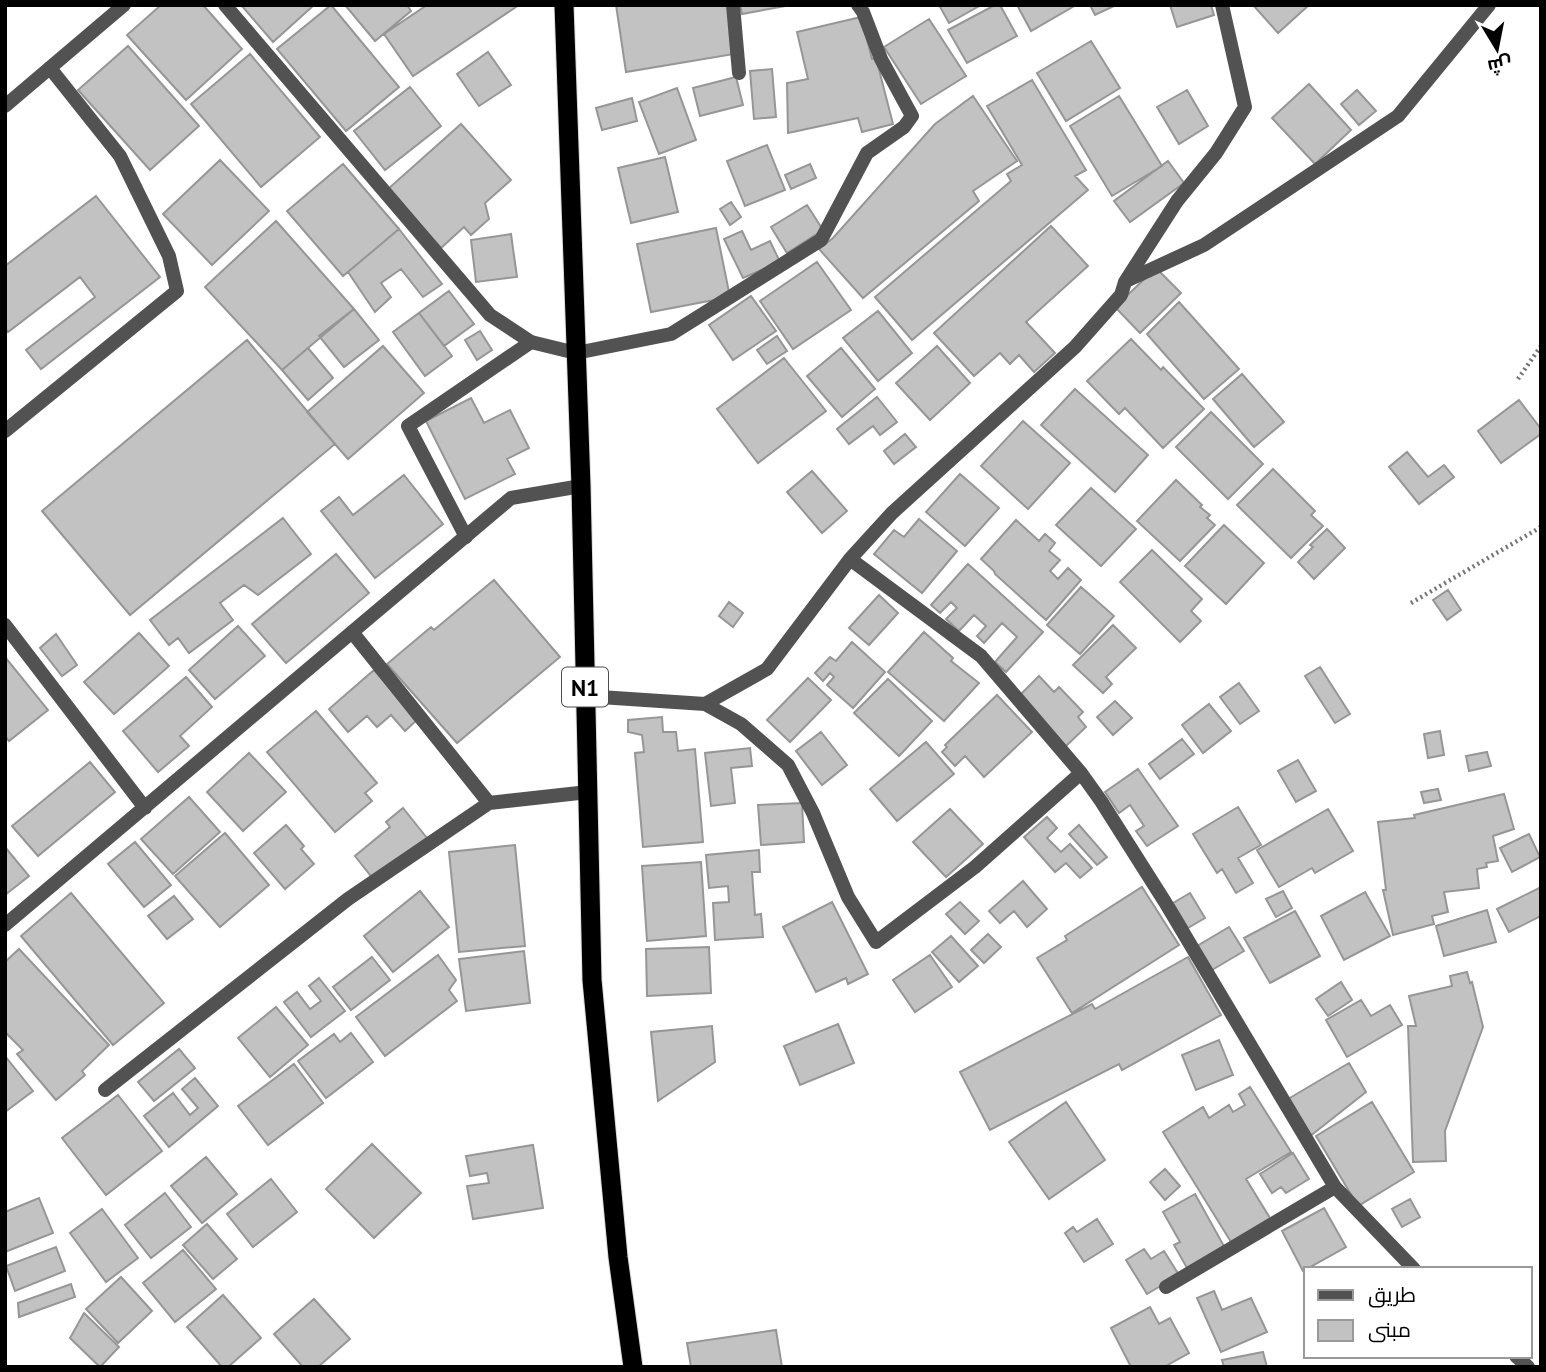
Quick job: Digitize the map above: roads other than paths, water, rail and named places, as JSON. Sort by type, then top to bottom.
[{"type":"highway","name":"N1","points":[[564,5],[581,486],[592,980],[618,1257],[633,1367]]},
{"type":"street","points":[[5,106],[124,5]]},
{"type":"street","points":[[225,5],[490,315],[531,342],[576,353],[671,334],[821,240],[867,153],[904,127],[912,116],[881,59],[858,5]]},
{"type":"street","points":[[733,5],[739,73]]},
{"type":"street","points":[[705,704],[767,669],[850,559],[892,513],[1075,347],[1121,295],[1125,282],[1177,201],[1216,153],[1245,107],[1222,5]]},
{"type":"street","points":[[1125,282],[1203,245],[1398,116],[1489,5]]},
{"type":"street","points":[[5,431],[177,291],[169,256],[120,156],[50,68]]},
{"type":"street","points":[[466,537],[408,426],[531,342]]},
{"type":"street","points":[[5,925],[511,498],[581,486]]},
{"type":"street","points":[[850,559],[981,656],[1081,773],[1165,902],[1335,1187],[1412,1267]]},
{"type":"street","points":[[5,625],[145,808]]},
{"type":"street","points":[[352,632],[489,803]]},
{"type":"street","points":[[585,696],[705,704],[741,724],[788,765],[813,813],[848,897],[876,942],[975,867],[1081,773]]},
{"type":"street","points":[[105,1090],[348,899],[489,803],[588,792]]},
{"type":"street","points":[[1166,1287],[1335,1187]]}]
